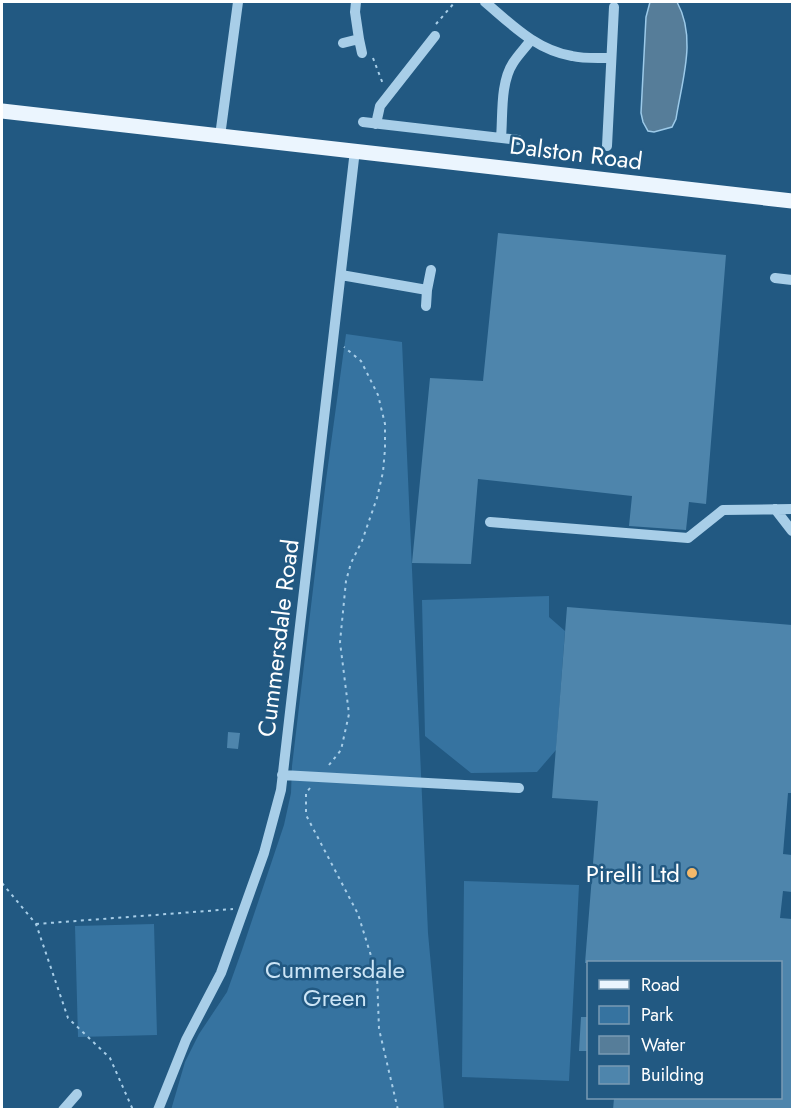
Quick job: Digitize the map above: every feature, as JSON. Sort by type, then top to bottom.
[{"type":"main road","name":"Dalston Road","points":[[2,111],[792,201]]},
{"type":"street","points":[[220,136],[237,2]]},
{"type":"street","points":[[356,2],[358,39],[362,53]]},
{"type":"street","points":[[485,2],[531,40],[562,54],[575,57],[610,58]]},
{"type":"street","points":[[607,146],[614,7]]},
{"type":"street","points":[[376,124],[380,106],[435,36]]},
{"type":"street","points":[[343,43],[358,39]]},
{"type":"street","points":[[501,138],[508,76],[512,64],[531,40]]},
{"type":"street","points":[[363,122],[518,140]]},
{"type":"street","name":"Cummersdale Road","points":[[158,1110],[186,1040],[221,973],[264,853],[280,790],[355,150]]},
{"type":"street","points":[[426,306],[431,270]]},
{"type":"street","points":[[341,275],[427,290]]},
{"type":"street","points":[[775,279],[792,280]]},
{"type":"street","points":[[775,509],[792,531]]},
{"type":"street","points":[[490,522],[688,538],[723,510],[792,509]]},
{"type":"street","points":[[282,775],[519,788]]},
{"type":"street","points":[[63,1110],[77,1094]]},
{"type":"path","points":[[362,53],[371,55],[384,86]]},
{"type":"path","points":[[333,342],[347,348],[361,361],[371,377],[385,424],[385,449],[377,498],[346,580],[340,642],[349,714],[346,733],[341,750],[306,793],[306,814],[358,914],[377,975],[379,1029],[398,1110]]},
{"type":"path","points":[[2,883],[36,924],[68,1018],[110,1058],[133,1110]]},
{"type":"path","points":[[36,924],[245,908]]},
{"type":"green space","name":"Cummersdale Green","points":[[346,334],[402,342],[428,933],[444,1109],[171,1110],[185,1062],[199,1034],[227,992],[284,825],[291,793],[292,766],[326,480]]},
{"type":"green space","points":[[549,596],[549,617],[565,631],[556,750],[537,772],[471,773],[425,736],[422,600]]},
{"type":"green space","points":[[464,881],[579,885],[569,1081],[462,1077]]},
{"type":"green space","points":[[154,924],[157,1035],[78,1037],[75,926]]},
{"type":"water","points":[[650,2],[677,2],[683,16],[687,45],[676,119],[672,127],[654,132],[648,131],[641,113],[646,17]]},
{"type":"building","points":[[498,233],[726,255],[706,504],[689,502],[686,530],[629,526],[632,496],[478,479],[471,564],[412,563],[430,378],[483,381]]},
{"type":"building","name":"Pirelli Ltd","points":[[567,607],[792,625],[792,793],[788,793],[783,854],[792,855],[792,892],[783,891],[780,918],[792,919],[792,1110],[613,1110],[614,1099],[782,1099],[782,961],[587,961],[585,963],[598,801],[552,798]]},
{"type":"building","points":[[228,732],[240,733],[238,749],[227,748]]},
{"type":"building","points":[[581,1017],[587,1017],[587,1051],[579,1051]]},
{"type":"place","name":"Pirelli Ltd","points":[[692,873]]}]
